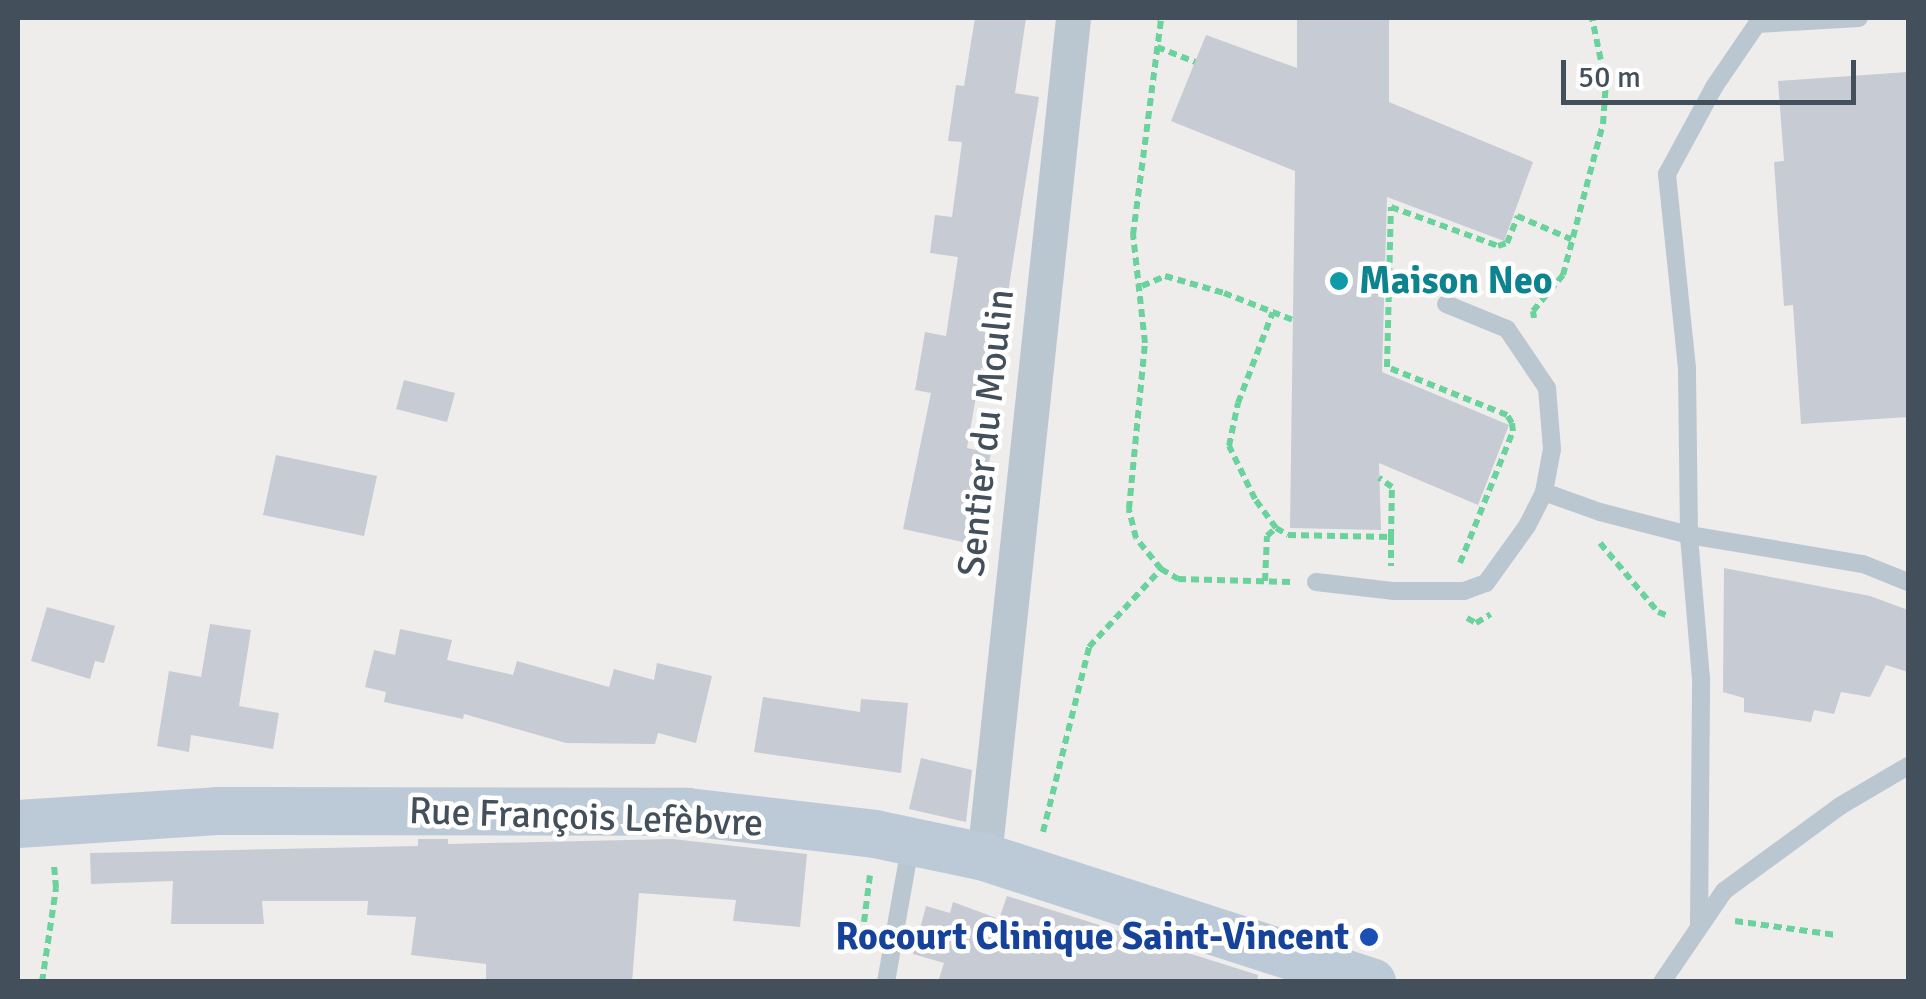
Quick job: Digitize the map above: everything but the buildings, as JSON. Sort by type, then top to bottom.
[{"type":"main road","name":"Rue François Lefèbvre","points":[[34,824],[217,811],[688,812],[893,837],[984,857],[1372,982]]},
{"type":"street","name":"Sentier du Moulin","points":[[984,857],[1072,18]]},
{"type":"lane","points":[[1699,924],[1701,679],[1689,535],[1687,368],[1666,174],[1714,88],[1757,24],[1859,18]]},
{"type":"lane","points":[[1316,582],[1394,591],[1464,591],[1486,583],[1528,526],[1544,492],[1552,449],[1547,388],[1507,329],[1446,304]]},
{"type":"lane","points":[[1544,492],[1600,512],[1689,535],[1863,564],[1908,582]]},
{"type":"lane","points":[[1662,982],[1724,891],[1840,806],[1908,766]]},
{"type":"lane","points":[[886,982],[893,837]]},
{"type":"path","points":[[1161,18],[1133,235],[1142,286],[1145,343],[1128,509],[1136,538],[1161,568],[1178,579],[1316,582]]},
{"type":"path","points":[[1536,331],[1533,311],[1563,274],[1603,124],[1606,86],[1592,18]]},
{"type":"path","points":[[1156,47],[1195,62]]},
{"type":"path","points":[[1444,568],[1458,568],[1513,431],[1512,423],[1508,415],[1387,367],[1391,207],[1498,246],[1508,242],[1516,216],[1570,239]]},
{"type":"path","points":[[1142,286],[1165,276],[1294,320]]},
{"type":"path","points":[[1272,312],[1238,403],[1229,446],[1255,499],[1276,528],[1288,534],[1391,537]]},
{"type":"path","points":[[1380,478],[1392,487],[1391,566],[1410,566]]},
{"type":"path","points":[[1600,512],[1592,533],[1658,612],[1684,620]]},
{"type":"path","points":[[1265,582],[1266,536],[1276,528]]},
{"type":"path","points":[[1034,872],[1089,647],[1161,568]]},
{"type":"path","points":[[34,824],[56,888],[42,982]]},
{"type":"path","points":[[863,932],[893,837]]},
{"type":"path","points":[[1699,924],[1744,920],[1836,935]]},
{"type":"place","name":"Maison Neo","points":[[1339,281]]},
{"type":"place","name":"Rocourt Clinique Saint-Vincent","points":[[1369,937]]}]
